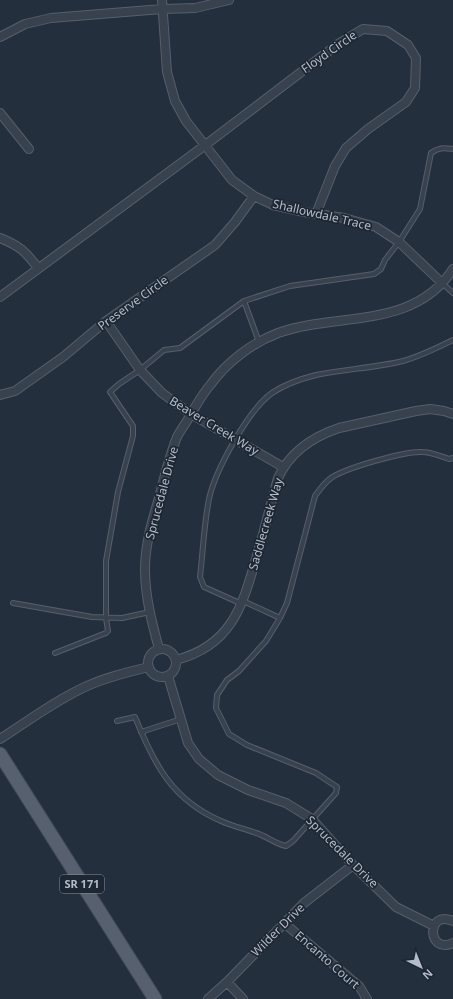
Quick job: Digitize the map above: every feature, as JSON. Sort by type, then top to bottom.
[{"type":"main road","name":"SR 171","points":[[0,754],[155,999]]},
{"type":"street","name":"Shallowdale Trace","points":[[162,0],[167,72],[175,101],[186,121],[204,146],[232,180],[254,196],[273,205],[344,218],[376,227],[399,242],[442,282]]},
{"type":"street","points":[[0,37],[25,24],[50,18],[162,9],[195,8],[229,0]]},
{"type":"street","name":"Floyd Circle","points":[[204,146],[338,44],[363,29],[386,31],[408,45],[416,58],[415,88],[406,102],[368,129],[346,148],[335,166],[316,214]]},
{"type":"street","points":[[0,113],[29,149]]},
{"type":"street","points":[[0,296],[204,146]]},
{"type":"street","name":"Preserve Circle","points":[[0,395],[15,391],[63,357],[106,321],[215,245],[235,222],[254,196]]},
{"type":"street","points":[[0,238],[15,244],[25,251],[38,268]]},
{"type":"street","name":"Sprucedale Drive","points":[[159,649],[146,591],[145,568],[152,522],[171,455],[178,436],[211,382],[240,355],[260,342],[286,331],[310,324],[393,312],[418,302],[430,294],[453,269]]},
{"type":"street","name":"Beaver Creek Way","points":[[106,321],[140,370],[162,393],[191,414],[283,467]]},
{"type":"street","name":"Saddlecreek Way","points":[[176,660],[200,651],[213,643],[226,630],[236,616],[243,603],[278,478],[283,467],[295,453],[309,441],[339,428],[430,409],[453,414]]},
{"type":"street","points":[[159,649],[171,652],[176,660],[174,671],[168,676],[158,676],[153,674],[149,667],[148,661],[150,656],[159,649]]},
{"type":"street","points":[[0,739],[86,686],[149,667]]},
{"type":"street","name":"Sprucedale Drive","points":[[168,676],[188,743],[200,759],[218,776],[248,790],[286,803],[312,819],[353,864],[396,907],[434,926]]},
{"type":"street","name":"Wilder Drive","points":[[208,999],[227,982],[304,903],[353,864]]},
{"type":"street","points":[[453,921],[444,919],[440,920],[434,926],[433,934],[437,942],[445,945],[453,943]]},
{"type":"street","name":"Encanto Court","points":[[284,922],[359,986],[367,999]]},
{"type":"street","points":[[227,982],[243,999]]},
{"type":"lane","points":[[56,653],[108,631],[106,618],[106,561],[118,492],[133,436],[133,426],[110,392],[164,350],[180,348],[244,301],[290,286],[374,274],[382,269],[385,260],[399,242],[420,209],[431,153],[443,148],[453,149]]},
{"type":"lane","points":[[442,282],[453,293]]},
{"type":"lane","points":[[244,301],[260,342]]},
{"type":"lane","points":[[280,618],[204,588],[200,577],[209,498],[223,461],[235,439],[258,407],[270,394],[290,382],[315,375],[403,361],[427,353],[453,340]]},
{"type":"lane","points":[[117,721],[135,717],[148,748],[170,785],[201,811],[222,821],[263,835],[279,845],[286,846],[293,841],[336,793],[337,787],[316,773],[247,745],[229,734],[216,708],[217,695],[227,680],[239,671],[266,641],[280,618],[287,603],[315,496],[322,486],[332,477],[343,471],[410,452],[423,452],[449,459],[453,458]]},
{"type":"lane","points":[[13,603],[92,617],[106,618],[122,618],[150,612]]},
{"type":"lane","points":[[141,732],[181,719]]}]
